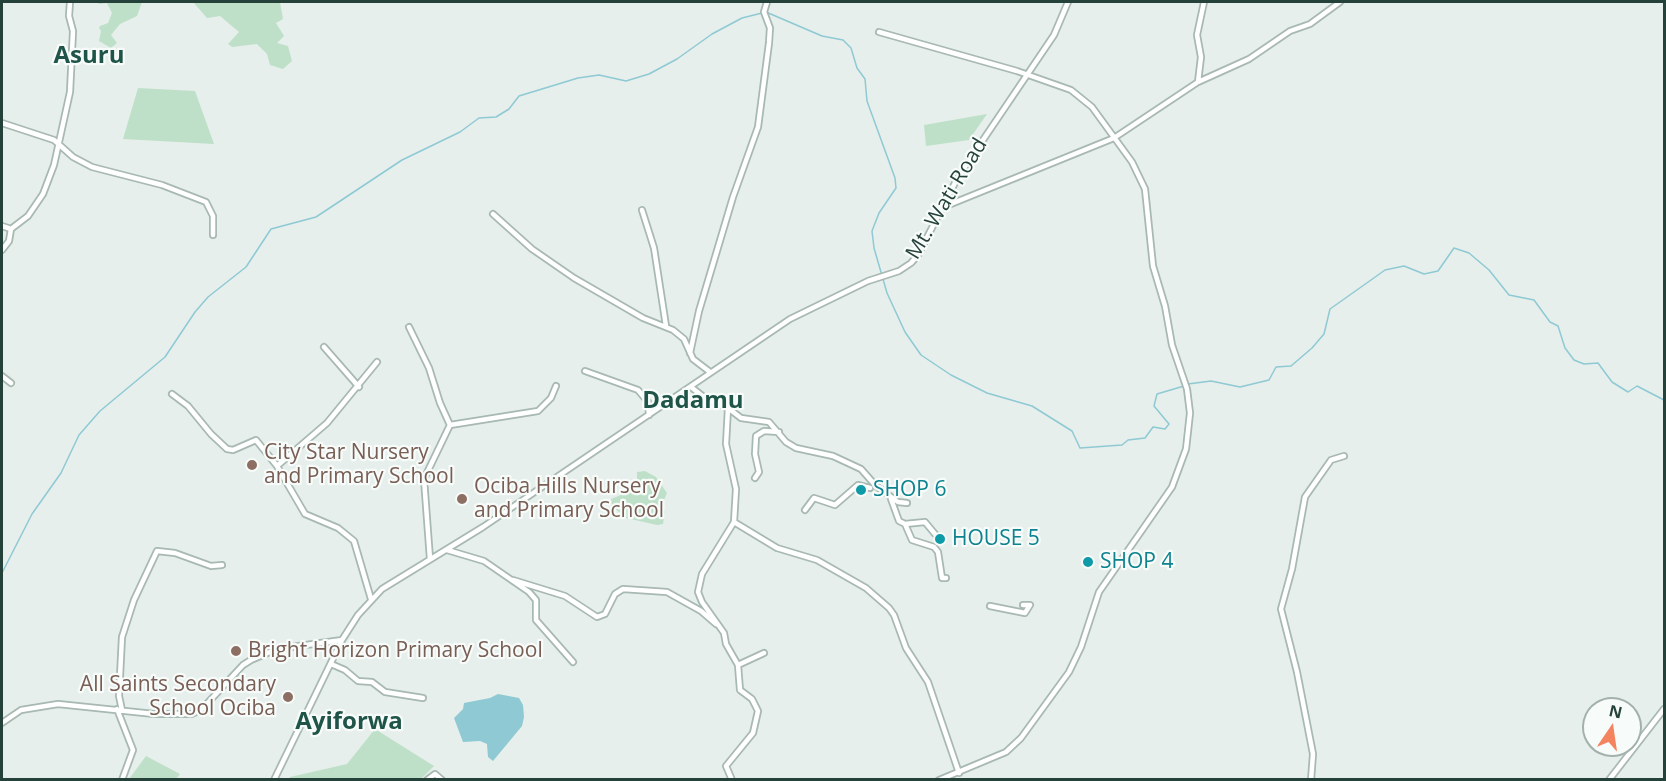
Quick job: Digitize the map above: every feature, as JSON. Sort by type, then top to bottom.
[{"type":"street","points":[[2,250],[9,241],[11,229],[28,216],[49,184],[60,144],[70,92],[73,32],[69,15],[70,2]]},
{"type":"street","points":[[690,353],[699,310],[758,127],[769,42],[770,28],[764,12],[767,2]]},
{"type":"street","name":"Mt. Wati Road","points":[[274,780],[342,640],[371,600],[389,584],[447,550],[807,309],[868,281],[899,271],[911,263],[918,255],[940,208],[1054,35],[1068,2]]},
{"type":"street","points":[[1198,82],[1200,57],[1197,35],[1204,2]]},
{"type":"street","points":[[940,208],[1114,138],[1198,82],[1249,59],[1290,31],[1310,24],[1340,2]]},
{"type":"street","points":[[879,32],[1027,74],[1081,96],[1139,174],[1145,189],[1153,266],[1189,402],[1191,424],[1186,449],[1167,494],[1099,592],[1081,647],[1069,672],[1015,744],[1006,752],[939,780]]},
{"type":"street","points":[[2,123],[48,137],[60,144],[79,161],[206,202],[213,216],[213,235]]},
{"type":"street","points":[[642,210],[656,256],[666,326]]},
{"type":"street","points":[[493,214],[527,245],[574,278],[644,318],[666,326],[684,339],[693,359],[710,372]]},
{"type":"street","points":[[2,226],[11,229]]},
{"type":"street","points":[[409,327],[450,425],[424,478],[430,559]]},
{"type":"street","points":[[324,347],[359,387]]},
{"type":"street","points":[[277,465],[327,423],[359,387],[377,362]]},
{"type":"street","points":[[585,371],[638,390],[648,402],[650,416]]},
{"type":"street","points":[[2,376],[11,383]]},
{"type":"street","points":[[450,425],[538,411],[551,398],[556,386]]},
{"type":"street","points":[[691,387],[705,398],[728,408],[745,420],[769,422],[786,442],[796,448],[832,456],[861,469],[872,486]]},
{"type":"street","points":[[172,394],[195,412],[223,447],[233,450],[256,440],[277,465],[306,514],[338,528],[354,541],[371,600]]},
{"type":"street","points":[[728,408],[726,444],[736,489],[734,522],[702,574],[699,597],[721,629],[738,665],[738,685],[755,702],[758,715],[753,733],[728,762],[726,769],[732,780]]},
{"type":"street","points":[[755,478],[759,472],[755,454],[756,436],[764,431],[779,432]]},
{"type":"street","points":[[1311,780],[1312,754],[1297,672],[1281,609],[1292,569],[1305,497],[1331,460],[1344,456]]},
{"type":"street","points":[[805,510],[814,498],[835,505],[858,485],[879,488],[900,504],[907,503]]},
{"type":"street","points":[[864,491],[872,486]]},
{"type":"street","points":[[879,488],[892,500],[897,518],[905,524],[912,540],[934,547],[939,552],[942,578],[946,578]]},
{"type":"street","points":[[734,522],[777,548],[817,560],[866,588],[889,608],[894,615],[906,648],[928,682],[959,773]]},
{"type":"street","points":[[905,524],[925,522],[935,534]]},
{"type":"street","points":[[447,550],[474,556],[513,580],[534,597],[537,620],[573,662]]},
{"type":"street","points":[[122,780],[133,750],[120,709],[122,639],[134,600],[157,551],[175,553],[211,566],[222,565]]},
{"type":"street","points":[[513,580],[565,596],[597,617],[605,614],[615,594],[622,589],[667,592],[701,611],[721,629]]},
{"type":"street","points":[[990,606],[1025,613],[1030,605],[1023,605]]},
{"type":"street","points":[[2,723],[21,710],[33,706],[73,704],[165,715],[192,714],[202,709],[243,665],[251,660],[278,649],[342,640]]},
{"type":"street","points":[[738,665],[764,653]]},
{"type":"street","points":[[331,664],[345,670],[358,681],[372,682],[385,692],[423,698]]},
{"type":"street","points":[[1609,780],[1665,709]]},
{"type":"street","points":[[427,780],[435,774],[442,780]]},
{"type":"green space","points":[[97,2],[142,2],[137,16],[120,24],[111,35],[117,43],[111,48],[99,41],[101,31],[99,28],[108,23],[112,13],[107,3]]},
{"type":"green space","points":[[193,2],[280,2],[283,19],[276,23],[284,36],[277,43],[288,46],[292,61],[283,69],[270,65],[267,54],[257,44],[232,47],[228,44],[239,32],[220,16],[207,18]]},
{"type":"green space","points":[[138,88],[195,91],[214,144],[123,139]]},
{"type":"green space","points":[[987,114],[969,140],[926,146],[924,125]]},
{"type":"green space","points":[[645,471],[656,477],[667,493],[661,507],[665,511],[663,524],[657,525],[626,518],[612,506],[611,499],[633,490],[639,482],[637,472]]},
{"type":"green space","points":[[375,729],[434,766],[421,779],[289,779],[347,764]]},
{"type":"green space","points":[[146,756],[180,774],[176,779],[129,779]]},
{"type":"water","points":[[498,694],[519,698],[523,705],[524,717],[522,726],[493,761],[488,757],[487,744],[480,741],[463,742],[454,718],[463,709],[464,703],[490,698]]},
{"type":"waterway","points":[[766,12],[822,36],[843,40],[851,48],[857,68],[865,79],[867,101],[895,178],[896,188],[879,213],[872,231],[874,248],[887,293],[905,332],[921,355],[951,375],[987,393],[1032,406],[1072,431],[1080,448],[1122,445],[1128,440],[1145,438],[1153,427],[1165,429],[1169,424],[1154,406],[1157,394],[1184,386]]},
{"type":"waterway","points":[[2,573],[32,514],[61,473],[79,435],[100,411],[165,357],[195,312],[208,297],[246,267],[271,229],[316,217],[402,160],[460,132],[479,118],[496,117],[509,109],[519,96],[578,78],[599,75],[626,81],[649,74],[677,59],[712,34],[742,18],[762,13]]},
{"type":"waterway","points":[[1188,384],[1211,381],[1240,387],[1269,380],[1276,367],[1291,366],[1312,348],[1324,334],[1330,309],[1385,270],[1404,266],[1424,274],[1438,271],[1454,248],[1469,253],[1489,270],[1509,295],[1534,300],[1550,322],[1558,326],[1565,348],[1574,360],[1584,364],[1598,363],[1612,382],[1628,392],[1637,386],[1664,400]]},
{"type":"place","name":"City Star Nursery and Primary School","points":[[252,465]]},
{"type":"place","name":"SHOP 6","points":[[861,490]]},
{"type":"place","name":"Ociba Hills Nursery and Primary School","points":[[462,499]]},
{"type":"place","name":"HOUSE 5","points":[[940,539]]},
{"type":"place","name":"SHOP 4","points":[[1088,562]]},
{"type":"place","name":"Bright Horizon Primary School","points":[[236,651]]},
{"type":"place","name":"All Saints Secondary School Ociba","points":[[288,697]]},
{"type":"district","name":"Asuru","points":[[89,56]]},
{"type":"district","name":"Dadamu","points":[[693,401]]},
{"type":"district","name":"Ayiforwa","points":[[349,722]]}]
